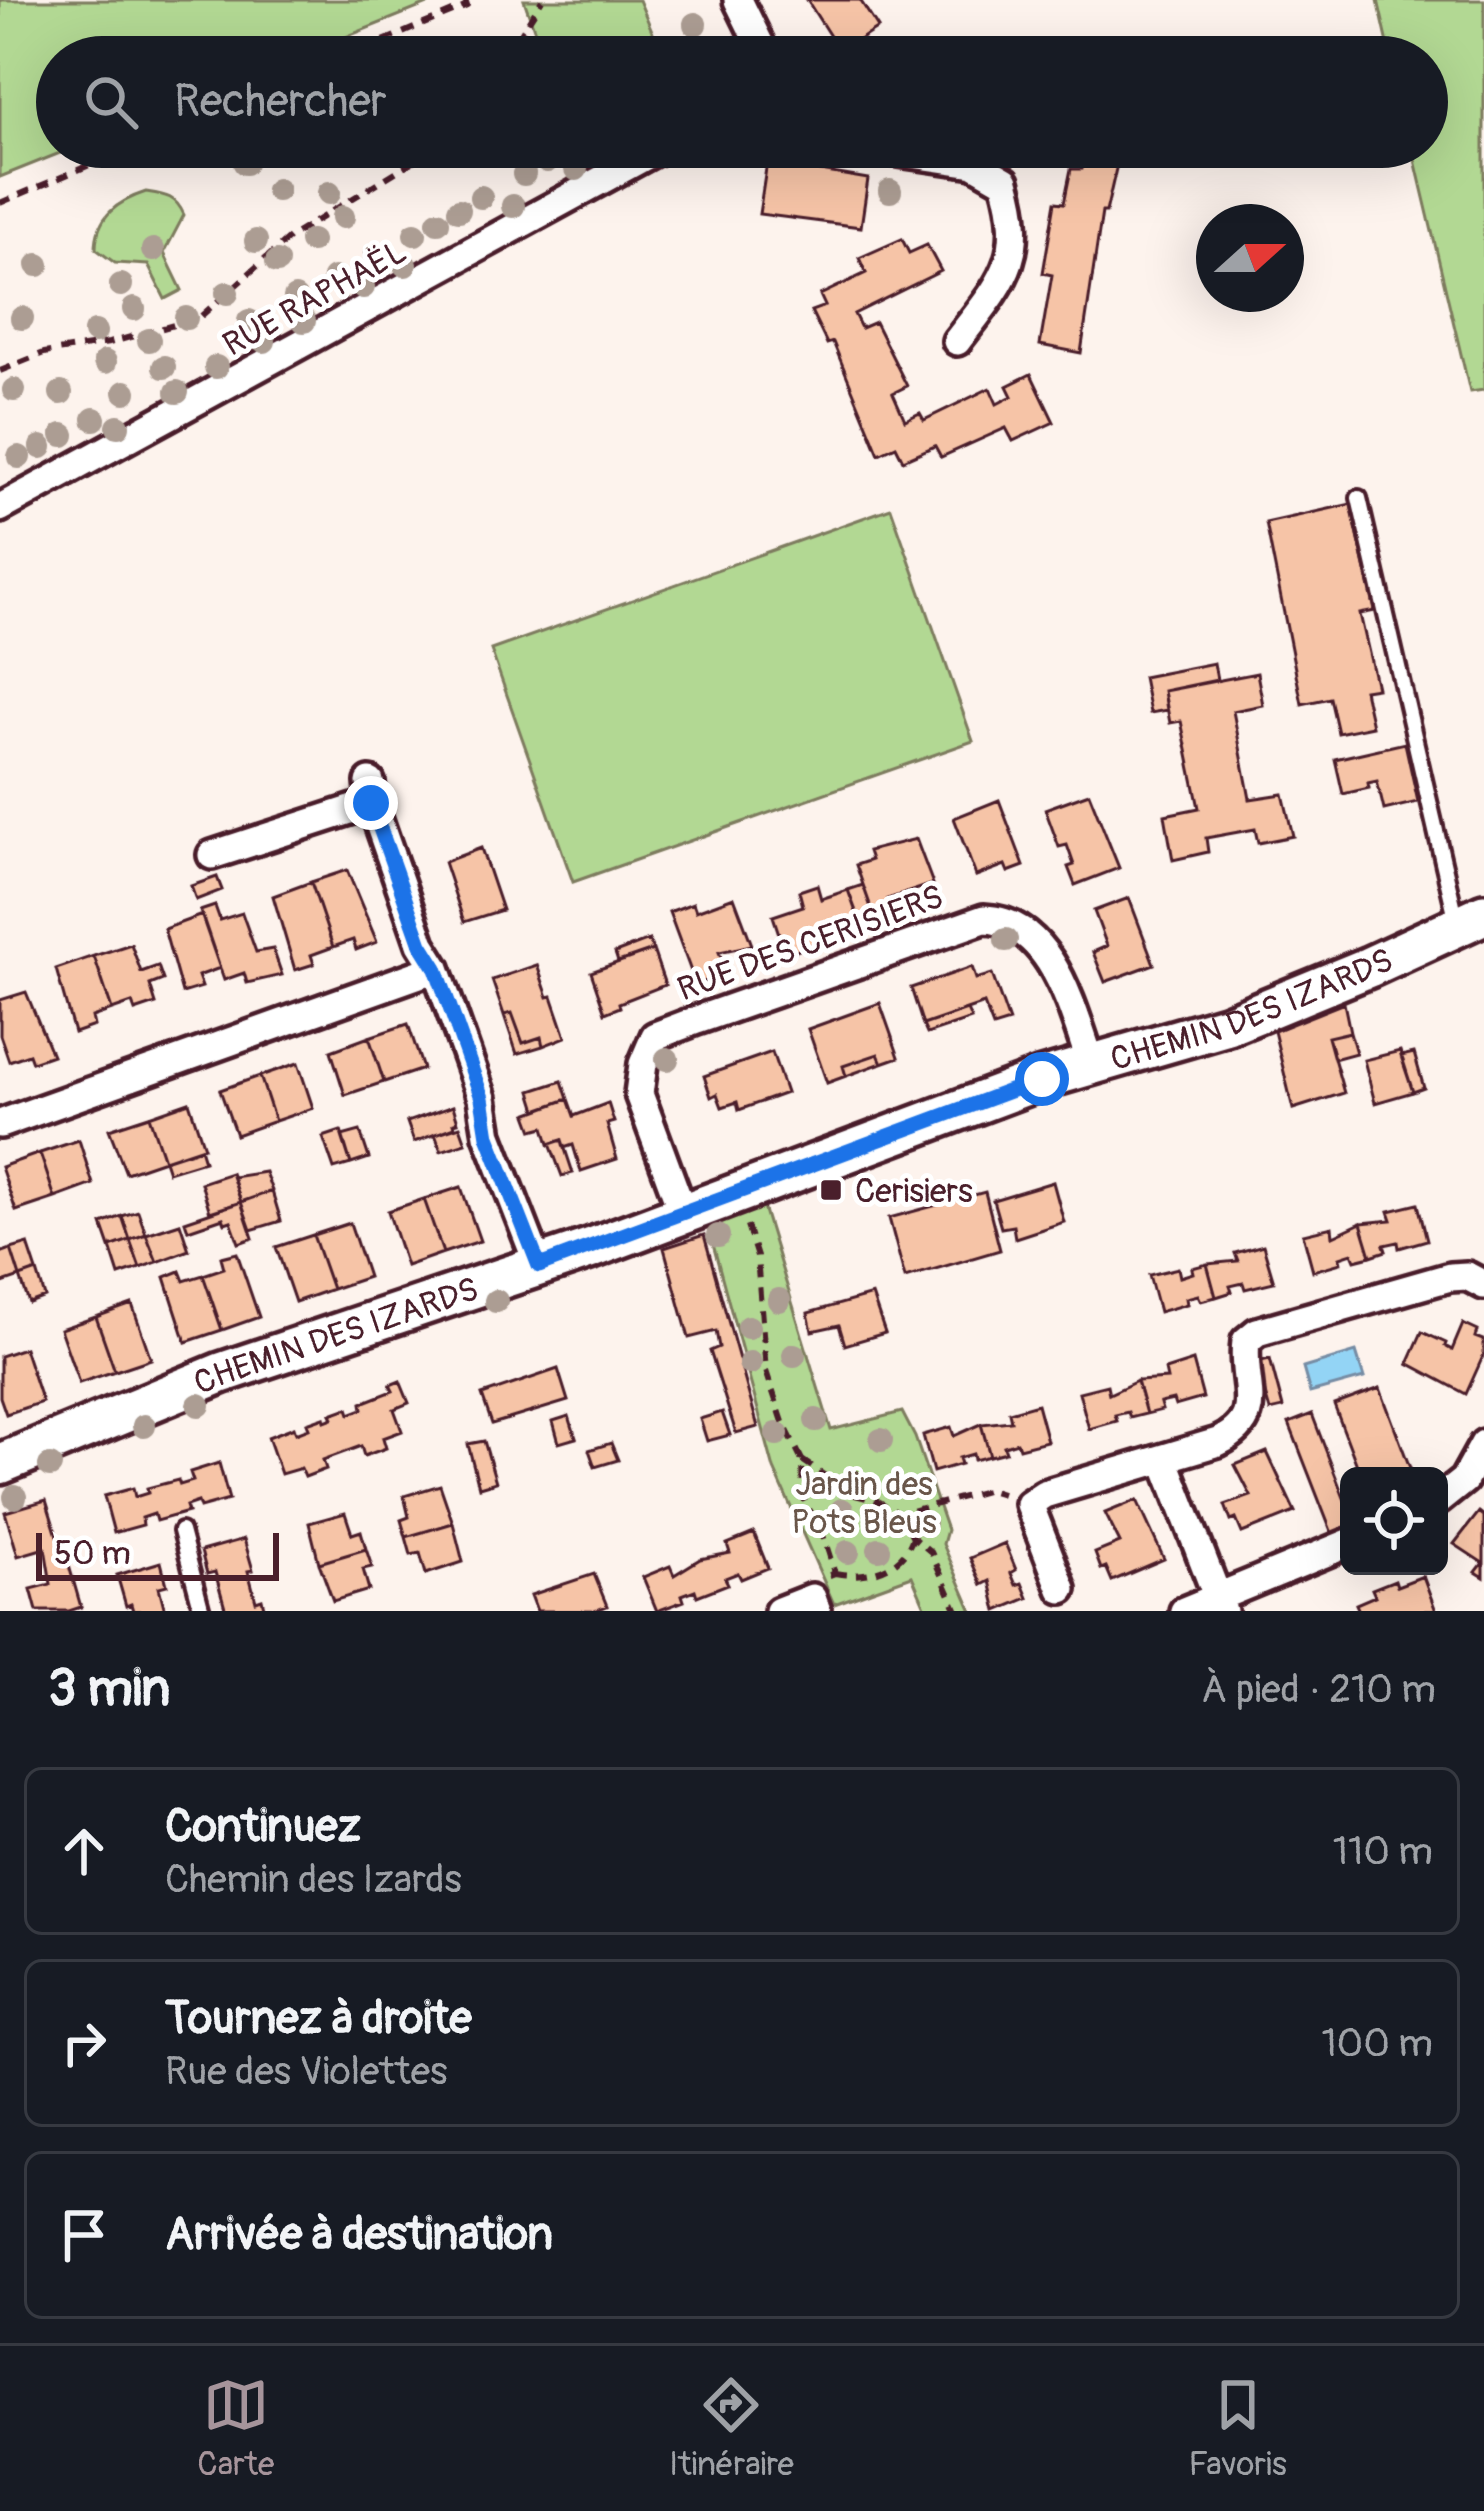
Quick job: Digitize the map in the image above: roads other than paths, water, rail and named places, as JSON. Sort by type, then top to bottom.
[{"type":"street","points":[[739,0],[756,36]]},
{"type":"street","name":"RUE RAPHAËL","points":[[0,508],[623,168]]},
{"type":"street","points":[[957,341],[1008,274],[1016,218],[1005,181],[981,168]]},
{"type":"street","points":[[212,855],[370,792],[421,944],[436,968],[482,1098],[488,1136],[539,1266]]},
{"type":"street","name":"RUE DES CERISIERS","points":[[683,1213],[640,1094],[643,1064],[655,1036],[697,1020],[984,919],[1007,920],[1032,938],[1052,965],[1091,1063]]},
{"type":"street","name":"CHEMIN DES IZARDS","points":[[0,1464],[221,1372],[539,1266],[1091,1063],[1228,1024],[1471,920]]},
{"type":"street","points":[[0,1124],[436,968]]},
{"type":"street","points":[[1062,1588],[1029,1504],[1043,1494],[1238,1432],[1251,1397],[1246,1341],[1257,1332],[1450,1277],[1468,1276],[1484,1285]]},
{"type":"street","points":[[1448,1493],[1464,1480],[1484,1444]]},
{"type":"street","points":[[1164,1459],[1220,1605]]},
{"type":"street","points":[[1184,1611],[1220,1605],[1340,1547]]},
{"type":"street","points":[[779,1611],[815,1605]]},
{"type":"lane","points":[[1359,498],[1471,920]]},
{"type":"lane","points":[[181,1531],[202,1611]]},
{"type":"water","points":[[1356,1352],[1364,1378],[1310,1393],[1303,1368]]},
{"type":"place","name":"Cerisiers","points":[[831,1190]]},
{"type":"park label","name":"Jardin des Pots Bleus","points":[[864,1502]]}]
